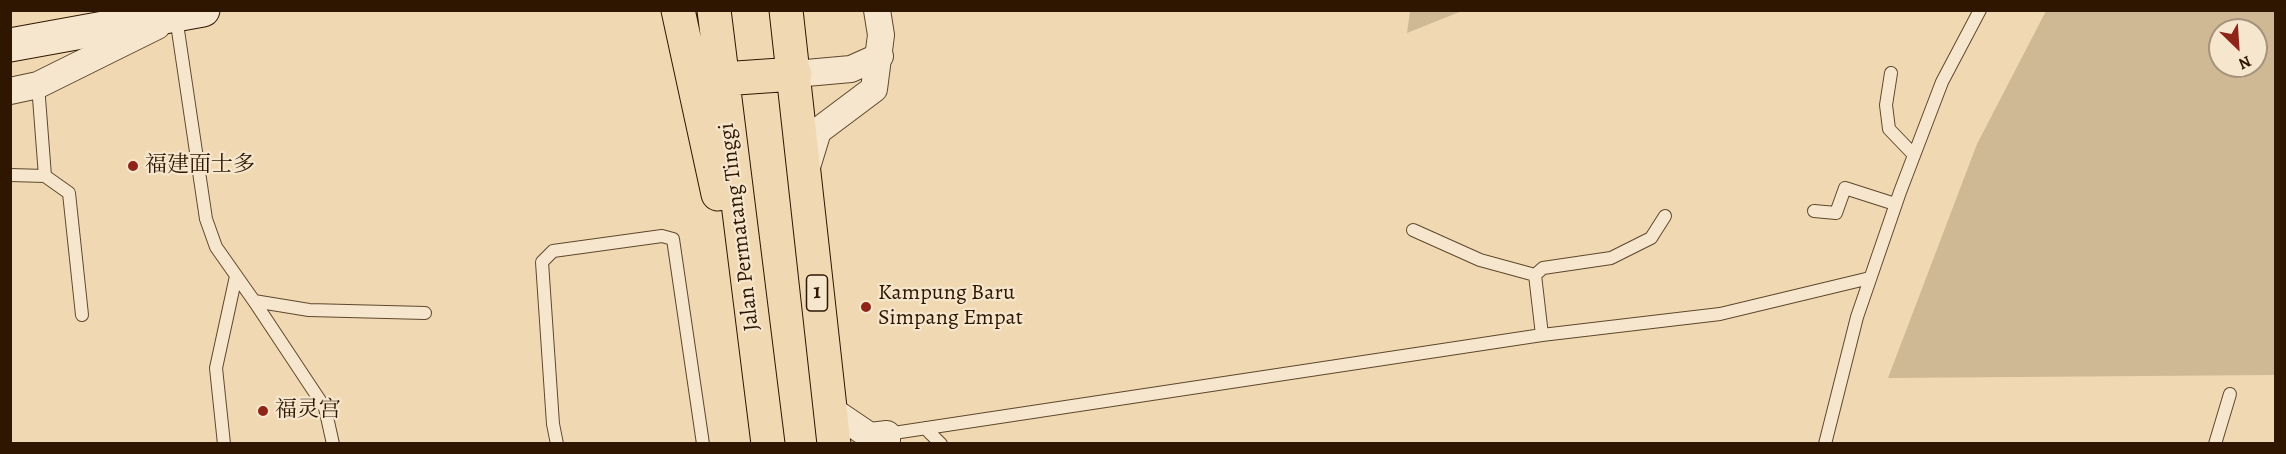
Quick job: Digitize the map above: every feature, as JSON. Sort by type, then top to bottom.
[{"type":"highway","points":[[678,10],[714,183],[746,281]]},
{"type":"highway","name":"Jalan Permatang Tinggi","points":[[714,10],[768,444]]},
{"type":"highway","name":"1","points":[[786,10],[795,74],[834,444]]},
{"type":"highway","points":[[722,78],[795,74]]},
{"type":"main road","points":[[10,45],[189,13]]},
{"type":"street","points":[[805,176],[818,130],[874,89],[881,34],[877,10]]},
{"type":"street","points":[[10,91],[38,85],[189,13]]},
{"type":"street","points":[[795,74],[851,69],[880,56]]},
{"type":"street","points":[[830,409],[878,439]]},
{"type":"lane","points":[[1825,444],[1857,317],[1895,204],[1942,82],[1980,10]]},
{"type":"lane","points":[[189,13],[206,219],[216,247],[325,408],[333,444]]},
{"type":"lane","points":[[1891,73],[1886,105],[1889,129],[1914,155]]},
{"type":"lane","points":[[38,85],[45,176]]},
{"type":"lane","points":[[10,175],[45,176],[69,193],[82,315]]},
{"type":"lane","points":[[1814,212],[1836,213],[1845,188],[1895,204]]},
{"type":"lane","points":[[1535,275],[1544,268],[1611,258],[1651,238],[1665,216]]},
{"type":"lane","points":[[1413,230],[1480,260],[1535,275]]},
{"type":"lane","points":[[557,444],[553,424],[542,262],[554,251],[662,236],[674,239],[703,444]]},
{"type":"lane","points":[[1535,275],[1542,334]]},
{"type":"lane","points":[[224,444],[216,368],[236,276]]},
{"type":"lane","points":[[878,439],[925,428],[1542,334],[1720,314],[1870,278]]},
{"type":"lane","points":[[254,301],[309,310],[425,313]]},
{"type":"lane","points":[[2215,444],[2230,394]]},
{"type":"lane","points":[[925,428],[941,444]]},
{"type":"shaded area","points":[[1410,10],[1462,11],[1407,33]]},
{"type":"shaded area","points":[[2046,11],[2275,11],[2275,375],[1888,378],[1977,144]]},
{"type":"place","name":"福建面士多","points":[[133,166]]},
{"type":"place","name":"Kampung Baru Simpang Empat","points":[[866,307]]},
{"type":"place","name":"福灵宫","points":[[263,411]]}]
